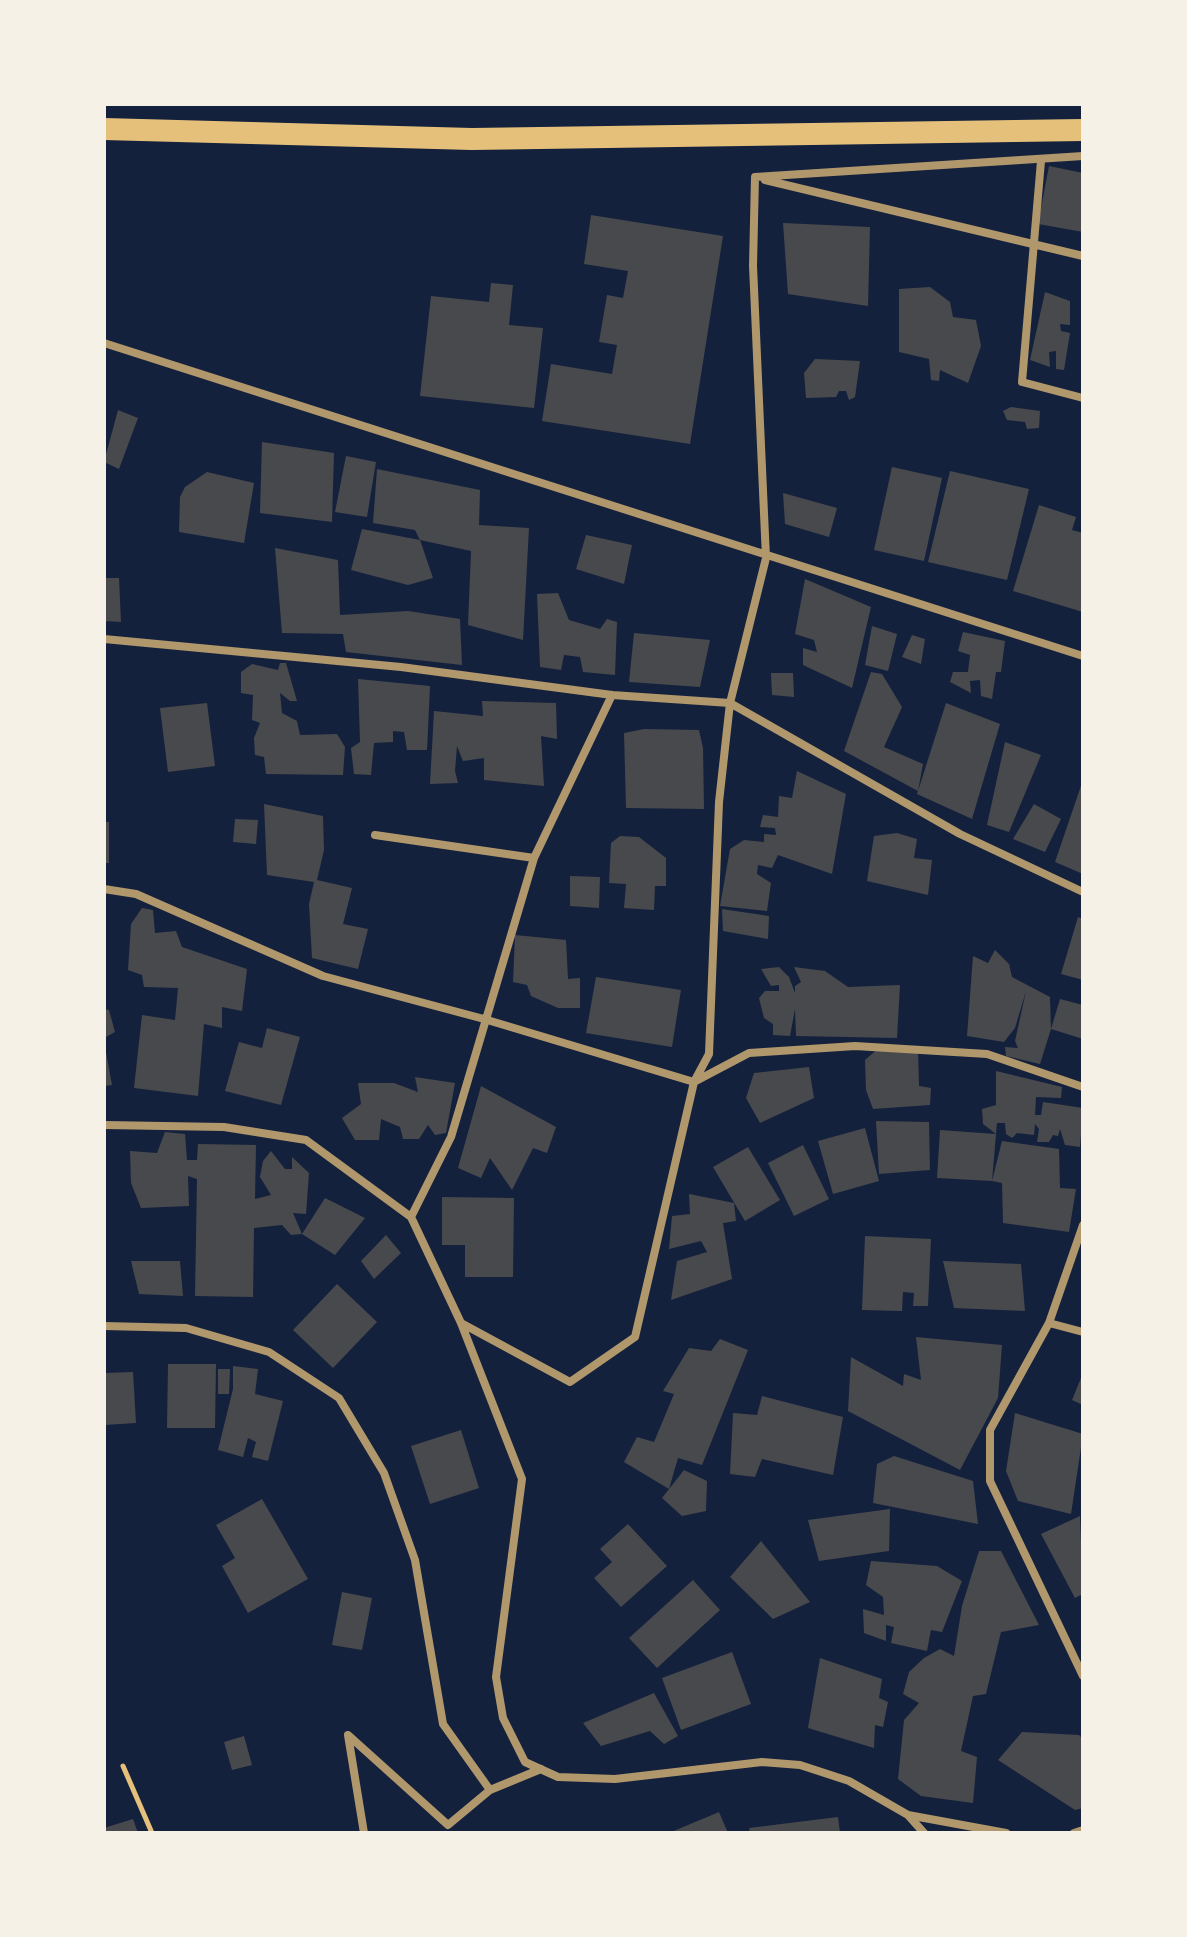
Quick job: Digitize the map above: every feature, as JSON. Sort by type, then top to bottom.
[{"type":"highway","points":[[104,129],[472,139],[1083,130]]},
{"type":"street","points":[[755,177],[1083,156]]},
{"type":"street","points":[[1041,161],[1022,382],[1083,398]]},
{"type":"street","points":[[755,177],[1083,256]]},
{"type":"street","points":[[461,1323],[570,1382],[635,1337],[694,1082],[709,1054],[719,802],[730,703],[766,558],[753,266],[755,177]]},
{"type":"street","points":[[104,343],[766,558],[1083,656]]},
{"type":"street","points":[[104,639],[401,667],[612,695],[730,703],[960,834],[1083,892]]},
{"type":"street","points":[[411,1217],[451,1137],[534,858],[612,695]]},
{"type":"street","points":[[375,835],[534,858]]},
{"type":"street","points":[[104,889],[136,894],[323,976],[484,1019],[694,1082],[749,1053],[855,1046],[987,1054],[1083,1087]]},
{"type":"street","points":[[104,1125],[224,1127],[306,1140],[411,1217],[461,1323],[522,1479],[496,1677],[503,1718],[525,1762],[558,1777],[615,1779],[762,1762],[800,1765],[849,1781],[908,1815],[924,1833]]},
{"type":"street","points":[[1083,1225],[1049,1323],[990,1430],[990,1481],[1083,1676]]},
{"type":"street","points":[[1049,1323],[1083,1332]]},
{"type":"street","points":[[104,1326],[186,1328],[269,1352],[339,1398],[384,1473],[415,1560],[443,1724],[490,1790]]},
{"type":"street","points":[[364,1833],[348,1735],[448,1825],[490,1790],[541,1769]]},
{"type":"street","points":[[908,1815],[1006,1833]]},
{"type":"street","points":[[1074,1833],[1083,1830]]},
{"type":"path","points":[[123,1766],[152,1833]]},
{"type":"building","points":[[1049,166],[1083,173],[1083,232],[1038,224]]},
{"type":"building","points":[[591,215],[723,236],[690,444],[542,421],[551,364],[612,374],[617,345],[599,342],[607,295],[623,298],[628,271],[584,264]]},
{"type":"building","points":[[783,223],[870,227],[868,306],[788,294]]},
{"type":"building","points":[[491,283],[513,285],[509,325],[543,328],[534,408],[420,396],[431,296],[489,302]]},
{"type":"building","points":[[930,287],[950,302],[953,317],[976,320],[981,346],[968,383],[940,370],[939,381],[931,380],[929,359],[899,352],[899,289]]},
{"type":"building","points":[[1045,292],[1070,301],[1070,325],[1060,324],[1061,331],[1070,333],[1064,370],[1056,369],[1056,351],[1049,352],[1050,367],[1030,360]]},
{"type":"building","points":[[815,359],[860,361],[855,397],[849,400],[846,391],[839,391],[836,397],[806,398],[804,373]]},
{"type":"building","points":[[1011,407],[1040,411],[1039,428],[1027,429],[1025,422],[1007,420],[1003,411]]},
{"type":"building","points":[[118,410],[138,418],[119,469],[104,462]]},
{"type":"building","points":[[262,442],[334,453],[332,522],[260,513]]},
{"type":"building","points":[[346,456],[376,462],[367,517],[335,512]]},
{"type":"building","points":[[892,467],[942,478],[924,561],[874,550]]},
{"type":"building","points":[[377,469],[480,490],[479,525],[529,528],[523,640],[468,625],[471,551],[420,540],[415,530],[373,523]]},
{"type":"building","points":[[950,471],[1029,489],[1007,580],[928,562]]},
{"type":"building","points":[[207,472],[254,483],[244,543],[179,532],[180,497],[185,487]]},
{"type":"building","points":[[783,493],[837,508],[829,537],[785,524]]},
{"type":"building","points":[[1039,505],[1076,517],[1072,530],[1083,533],[1083,612],[1013,591]]},
{"type":"building","points":[[362,529],[420,540],[433,578],[408,585],[351,570]]},
{"type":"building","points":[[586,535],[632,545],[624,584],[576,569]]},
{"type":"building","points":[[275,548],[338,560],[340,615],[408,611],[460,619],[462,665],[346,652],[343,634],[282,633]]},
{"type":"building","points":[[104,578],[119,578],[121,622],[104,621]]},
{"type":"building","points":[[805,579],[871,607],[852,688],[803,665],[803,648],[817,652],[814,640],[795,634]]},
{"type":"building","points":[[558,593],[569,620],[600,629],[607,619],[617,622],[615,675],[583,672],[580,657],[564,655],[561,670],[540,667],[537,594]]},
{"type":"building","points":[[872,626],[897,634],[888,671],[865,665]]},
{"type":"building","points":[[963,632],[1005,641],[1001,672],[996,672],[992,699],[981,696],[980,680],[970,681],[971,693],[950,682],[953,672],[968,672],[970,655],[958,651]]},
{"type":"building","points":[[634,633],[710,640],[700,687],[629,682]]},
{"type":"building","points":[[912,635],[925,639],[921,664],[902,657]]},
{"type":"building","points":[[280,663],[286,663],[297,701],[290,701],[280,693],[282,713],[297,721],[300,735],[337,734],[345,747],[343,775],[266,774],[264,757],[255,755],[254,738],[260,723],[252,720],[253,695],[241,693],[241,672],[252,664],[278,670]]},
{"type":"building","points":[[871,672],[882,674],[902,707],[884,747],[923,764],[918,791],[844,751]]},
{"type":"building","points":[[771,673],[793,673],[794,697],[772,695]]},
{"type":"building","points":[[358,679],[430,686],[427,750],[407,750],[404,732],[393,731],[393,742],[374,743],[371,775],[354,774],[351,748],[360,742]]},
{"type":"building","points":[[482,701],[556,703],[557,739],[541,736],[544,786],[484,780],[484,758],[463,761],[457,746],[455,771],[458,783],[430,784],[434,711],[483,716]]},
{"type":"building","points":[[207,703],[215,766],[168,772],[160,708]]},
{"type":"building","points":[[946,703],[1000,724],[972,819],[917,794]]},
{"type":"building","points":[[644,729],[699,730],[703,748],[704,809],[626,808],[624,733]]},
{"type":"building","points":[[1005,742],[1041,755],[1009,832],[987,825]]},
{"type":"building","points":[[797,771],[846,794],[832,874],[778,855],[772,868],[758,865],[757,874],[771,883],[767,911],[720,906],[730,849],[744,840],[764,842],[764,834],[776,835],[775,828],[760,827],[763,815],[778,817],[779,796],[792,798]]},
{"type":"building","points":[[1083,780],[1083,874],[1055,862]]},
{"type":"building","points":[[264,804],[323,816],[324,850],[317,880],[352,888],[343,924],[368,929],[358,969],[312,958],[309,904],[314,882],[267,875]]},
{"type":"building","points":[[1034,804],[1061,819],[1045,852],[1013,839]]},
{"type":"building","points":[[235,819],[258,820],[256,844],[233,842]]},
{"type":"building","points":[[104,822],[109,822],[109,863],[104,863]]},
{"type":"building","points":[[897,833],[917,839],[914,858],[932,860],[928,895],[867,881],[874,836]]},
{"type":"building","points":[[620,836],[639,837],[666,858],[666,886],[655,886],[654,910],[624,908],[626,884],[609,883],[611,843]]},
{"type":"building","points":[[570,876],[600,877],[599,908],[570,906]]},
{"type":"building","points":[[142,908],[153,910],[155,933],[176,931],[182,947],[247,969],[242,1011],[222,1007],[222,1028],[204,1024],[198,1096],[134,1088],[142,1015],[175,1020],[178,988],[144,987],[142,975],[128,970],[131,924]]},
{"type":"building","points":[[722,909],[769,916],[768,939],[723,931]]},
{"type":"building","points":[[1078,917],[1083,919],[1083,980],[1061,974]]},
{"type":"building","points":[[515,935],[566,940],[568,979],[580,978],[580,1008],[558,1008],[531,996],[527,985],[513,982]]},
{"type":"building","points":[[995,950],[1009,964],[1012,977],[1050,997],[1051,1029],[1040,1064],[1006,1056],[1005,1047],[1018,1048],[1015,1041],[1026,991],[1015,1028],[1004,1042],[967,1036],[973,956],[988,963]]},
{"type":"building","points":[[779,967],[789,977],[795,993],[795,986],[801,982],[794,967],[825,971],[848,987],[900,985],[897,1038],[796,1036],[795,1009],[790,1036],[773,1035],[773,1024],[764,1018],[759,998],[765,991],[779,991],[779,985],[771,986],[761,969]]},
{"type":"building","points":[[596,977],[681,990],[672,1047],[586,1033]]},
{"type":"building","points":[[1060,999],[1083,1005],[1083,1039],[1051,1029]]},
{"type":"building","points":[[104,1009],[109,1010],[115,1032],[104,1038]]},
{"type":"building","points":[[267,1028],[300,1037],[281,1105],[225,1091],[239,1042],[262,1048]]},
{"type":"building","points":[[104,1041],[112,1085],[104,1086]]},
{"type":"building","points":[[880,1047],[918,1048],[919,1086],[931,1088],[930,1105],[873,1109],[866,1090],[865,1060]]},
{"type":"building","points":[[809,1067],[814,1098],[760,1123],[746,1098],[754,1073]]},
{"type":"building","points":[[996,1071],[1062,1087],[1061,1098],[1036,1097],[1035,1115],[1041,1115],[1043,1102],[1083,1108],[1080,1147],[1065,1145],[1060,1129],[1058,1136],[1053,1135],[1049,1142],[1037,1142],[1039,1129],[1035,1124],[1034,1135],[1017,1133],[1012,1138],[1006,1134],[1005,1123],[997,1123],[996,1134],[983,1124],[982,1109],[996,1105]]},
{"type":"building","points":[[415,1077],[455,1083],[446,1133],[435,1135],[428,1125],[419,1139],[403,1139],[400,1127],[381,1119],[379,1140],[355,1140],[342,1118],[361,1104],[358,1083],[394,1083],[418,1092]]},
{"type":"building","points":[[481,1086],[556,1127],[547,1153],[533,1148],[512,1190],[490,1158],[481,1178],[458,1168]]},
{"type":"building","points":[[876,1121],[929,1122],[930,1170],[879,1174]]},
{"type":"building","points":[[865,1128],[879,1181],[833,1194],[818,1141]]},
{"type":"building","points":[[940,1130],[996,1134],[992,1181],[937,1178]]},
{"type":"building","points":[[165,1132],[185,1134],[187,1160],[197,1160],[198,1144],[256,1145],[255,1199],[271,1195],[260,1177],[263,1161],[271,1151],[285,1169],[292,1169],[292,1157],[309,1173],[306,1214],[293,1213],[302,1234],[291,1235],[282,1225],[254,1228],[253,1297],[195,1296],[197,1179],[188,1176],[189,1206],[141,1208],[131,1183],[130,1151],[157,1153]]},
{"type":"building","points":[[1002,1141],[1059,1149],[1060,1188],[1076,1189],[1069,1232],[1003,1223],[1002,1183],[992,1181]]},
{"type":"building","points":[[803,1145],[829,1199],[794,1216],[768,1163]]},
{"type":"building","points":[[748,1147],[780,1200],[745,1221],[713,1167]]},
{"type":"building","points":[[689,1194],[734,1203],[736,1221],[723,1223],[732,1279],[671,1300],[677,1261],[707,1252],[701,1241],[669,1249],[672,1216],[690,1214]]},
{"type":"building","points":[[442,1197],[514,1198],[513,1277],[465,1277],[465,1245],[442,1245]]},
{"type":"building","points":[[325,1198],[365,1218],[335,1255],[302,1234]]},
{"type":"building","points":[[386,1235],[401,1253],[374,1279],[361,1261]]},
{"type":"building","points":[[865,1236],[931,1239],[928,1306],[913,1306],[914,1293],[903,1292],[902,1311],[862,1310]]},
{"type":"building","points":[[131,1261],[180,1261],[183,1296],[139,1294]]},
{"type":"building","points":[[943,1261],[1021,1264],[1025,1311],[954,1308]]},
{"type":"building","points":[[337,1284],[377,1322],[333,1368],[293,1330]]},
{"type":"building","points":[[916,1337],[1002,1345],[998,1398],[960,1470],[848,1411],[851,1357],[903,1386],[904,1374],[921,1380]]},
{"type":"building","points":[[720,1339],[748,1350],[702,1465],[678,1458],[669,1489],[624,1462],[637,1437],[654,1442],[674,1394],[663,1391],[689,1348],[711,1351]]},
{"type":"building","points":[[168,1364],[216,1364],[215,1428],[167,1428]]},
{"type":"building","points":[[233,1366],[258,1369],[255,1394],[283,1401],[268,1461],[252,1457],[256,1442],[248,1438],[243,1457],[218,1450],[233,1389]]},
{"type":"building","points":[[218,1369],[230,1369],[229,1394],[218,1394]]},
{"type":"building","points":[[133,1372],[136,1423],[104,1425],[104,1373]]},
{"type":"building","points":[[1083,1373],[1083,1405],[1072,1400]]},
{"type":"building","points":[[762,1396],[843,1417],[833,1475],[762,1459],[755,1477],[730,1474],[733,1413],[757,1415]]},
{"type":"building","points":[[1015,1413],[1083,1434],[1071,1514],[1018,1501],[1006,1471]]},
{"type":"building","points":[[461,1430],[479,1488],[430,1504],[411,1446]]},
{"type":"building","points":[[894,1456],[973,1481],[978,1524],[873,1503],[877,1464]]},
{"type":"building","points":[[684,1470],[707,1481],[706,1511],[682,1516],[662,1498]]},
{"type":"building","points":[[262,1499],[308,1579],[248,1613],[222,1566],[235,1558],[216,1525]]},
{"type":"building","points":[[890,1509],[889,1551],[819,1561],[808,1520]]},
{"type":"building","points":[[1080,1516],[1083,1594],[1075,1598],[1041,1534]]},
{"type":"building","points":[[628,1524],[667,1566],[621,1607],[594,1578],[612,1562],[600,1549]]},
{"type":"building","points":[[761,1541],[810,1602],[773,1619],[730,1577]]},
{"type":"building","points":[[979,1551],[1001,1551],[1039,1625],[1001,1632],[986,1694],[973,1696],[961,1751],[977,1757],[973,1803],[921,1796],[898,1779],[904,1720],[919,1703],[903,1694],[909,1672],[940,1649],[954,1656],[962,1606]]},
{"type":"building","points":[[871,1561],[937,1566],[962,1581],[942,1632],[931,1630],[927,1651],[891,1643],[894,1627],[886,1625],[886,1641],[864,1633],[863,1609],[884,1615],[883,1597],[866,1585]]},
{"type":"building","points":[[693,1580],[720,1610],[657,1668],[629,1638]]},
{"type":"building","points":[[342,1592],[372,1598],[362,1650],[332,1645]]},
{"type":"building","points":[[732,1652],[751,1704],[681,1730],[662,1678]]},
{"type":"building","points":[[820,1658],[882,1679],[879,1698],[888,1702],[883,1727],[875,1725],[874,1748],[808,1728]]},
{"type":"building","points":[[654,1693],[678,1736],[664,1744],[650,1731],[601,1746],[583,1723]]},
{"type":"building","points":[[1022,1732],[1079,1735],[1083,1739],[1083,1808],[1075,1810],[998,1760]]},
{"type":"building","points":[[244,1736],[252,1765],[232,1770],[224,1742]]},
{"type":"building","points":[[719,1812],[728,1833],[669,1833]]},
{"type":"building","points":[[838,1817],[840,1833],[750,1833],[749,1828]]},
{"type":"building","points":[[133,1819],[138,1833],[104,1833],[104,1828]]}]
